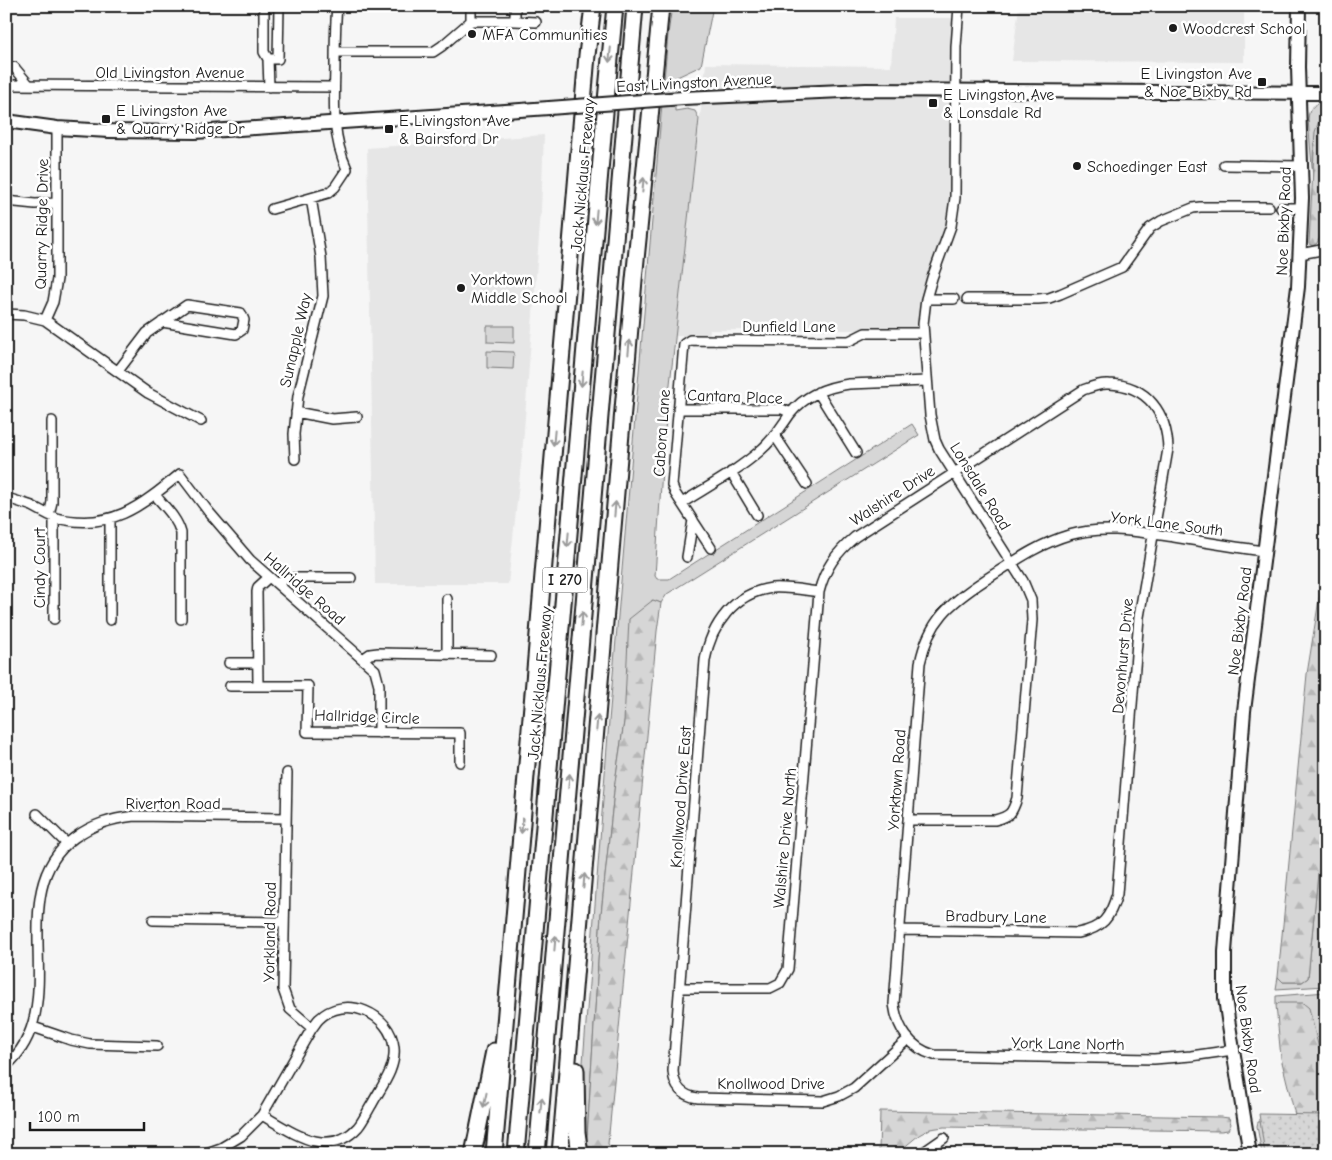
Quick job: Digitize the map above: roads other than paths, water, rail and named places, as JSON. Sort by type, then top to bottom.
[{"type":"highway","points":[[494,1154],[587,55],[593,6]]},
{"type":"highway","name":"Jack Nicklaus Freeway","points":[[516,1154],[615,6]]},
{"type":"highway","name":"I 270","points":[[537,1154],[635,6]]},
{"type":"highway","points":[[560,1154],[633,299],[661,6]]},
{"type":"highway","points":[[574,1000],[577,1132],[580,1154]]},
{"type":"highway","points":[[473,1154],[499,1023],[507,1001]]},
{"type":"main road","name":"Noe Bixby Road","points":[[1250,1154],[1225,998],[1225,952],[1244,711],[1298,287],[1302,208],[1299,6]]},
{"type":"main road","name":"East Livingston Avenue","points":[[6,121],[57,128],[195,132],[684,98],[858,90],[1326,93]]},
{"type":"street","points":[[264,6],[264,52],[268,59],[269,87]]},
{"type":"street","points":[[268,59],[278,59],[279,6]]},
{"type":"street","points":[[272,209],[328,193],[335,188],[347,168],[340,151],[334,122],[337,6]]},
{"type":"street","points":[[471,6],[471,21]]},
{"type":"street","points":[[515,6],[515,21]]},
{"type":"street","name":"Lonsdale Road","points":[[908,820],[995,820],[1006,817],[1014,809],[1017,798],[1032,610],[1028,590],[939,449],[935,440],[930,415],[923,333],[926,299],[951,226],[952,217],[959,6]]},
{"type":"street","points":[[335,52],[433,52],[471,21],[536,22]]},
{"type":"street","points":[[6,67],[14,67],[29,85]]},
{"type":"street","name":"Old Livingston Avenue","points":[[6,85],[334,87]]},
{"type":"street","name":"Quarry Ridge Drive","points":[[45,320],[56,291],[57,128]]},
{"type":"street","points":[[1224,165],[1302,166]]},
{"type":"street","name":"Sunapple Way","points":[[295,459],[298,396],[323,296],[320,248],[311,198]]},
{"type":"street","points":[[6,201],[57,203]]},
{"type":"street","points":[[966,299],[1049,298],[1122,267],[1150,228],[1161,221],[1200,207],[1269,208]]},
{"type":"street","points":[[1281,208],[1302,208]]},
{"type":"street","points":[[1300,254],[1326,249]]},
{"type":"street","points":[[926,299],[954,299]]},
{"type":"street","points":[[118,371],[147,333],[162,322],[187,305],[241,313],[244,320],[242,330],[236,334],[162,322]]},
{"type":"street","points":[[6,314],[24,315],[45,320],[148,393],[201,421]]},
{"type":"street","name":"Dunfield Lane","points":[[684,344],[690,340],[849,341],[865,333],[923,333]]},
{"type":"street","name":"Cabora Lane","points":[[684,344],[672,485],[711,548]]},
{"type":"street","points":[[682,503],[750,459],[775,436],[791,413],[800,404],[818,392],[837,385],[927,381]]},
{"type":"street","name":"Walshire Drive","points":[[818,592],[823,576],[841,548],[854,537],[954,472],[1083,390],[1109,384],[1135,390]]},
{"type":"street","name":"Devonhurst Drive","points":[[1092,930],[1104,922],[1113,910],[1117,894],[1139,617],[1168,450],[1168,437],[1160,413],[1153,403],[1135,390]]},
{"type":"street","points":[[818,392],[856,453]]},
{"type":"street","name":"Cantara Place","points":[[678,409],[782,409],[791,413]]},
{"type":"street","points":[[296,412],[332,419],[357,417]]},
{"type":"street","name":"Cindy Court","points":[[52,421],[54,619]]},
{"type":"street","points":[[775,436],[807,484]]},
{"type":"street","points":[[730,472],[757,515]]},
{"type":"street","name":"Hallridge Road","points":[[155,495],[180,474],[228,535],[269,577],[371,666],[378,678],[379,733]]},
{"type":"street","points":[[6,498],[52,516],[78,522],[110,519],[127,512],[155,495],[179,524],[181,533],[181,619]]},
{"type":"street","points":[[110,519],[110,620]]},
{"type":"street","points":[[687,557],[693,520]]},
{"type":"street","name":"York Lane South","points":[[1012,563],[1051,542],[1081,532],[1117,530],[1264,551]]},
{"type":"street","name":"Yorktown Road","points":[[908,1039],[898,1021],[894,1004],[920,663],[923,648],[929,633],[947,608],[966,592],[1012,563]]},
{"type":"street","points":[[258,686],[256,592],[258,587],[269,577]]},
{"type":"street","points":[[278,584],[285,578],[351,578]]},
{"type":"street","name":"Knollwood Drive East","points":[[677,1088],[673,1071],[705,660],[710,638],[714,628],[728,610],[760,591],[789,588],[818,592]]},
{"type":"street","name":"Walshire Drive North","points":[[680,988],[770,988],[780,983],[788,969],[818,592]]},
{"type":"street","points":[[447,600],[447,654]]},
{"type":"street","points":[[363,659],[370,654],[378,653],[491,655]]},
{"type":"street","points":[[229,663],[257,662]]},
{"type":"street","name":"Hallridge Circle","points":[[230,686],[308,686],[307,732],[460,733],[460,762]]},
{"type":"street","name":"Yorkland Road","points":[[287,773],[283,988],[287,1004],[293,1013],[312,1028]]},
{"type":"street","points":[[37,814],[66,843]]},
{"type":"street","name":"Riverton Road","points":[[6,1066],[26,1044],[32,1026],[38,994],[38,909],[49,866],[58,851],[66,843],[97,823],[116,818],[134,816],[286,818]]},
{"type":"street","points":[[153,920],[284,922]]},
{"type":"street","name":"Bradbury Lane","points":[[899,930],[1078,933],[1092,930]]},
{"type":"street","points":[[204,1154],[221,1148],[241,1136],[262,1115],[319,1019],[338,1010],[349,1008],[371,1013],[383,1023],[392,1038],[394,1048],[391,1070],[360,1125],[350,1135],[338,1141],[325,1144],[311,1142],[262,1115]]},
{"type":"street","points":[[32,1026],[71,1040],[90,1044],[157,1046]]},
{"type":"street","name":"York Lane North","points":[[908,1039],[923,1051],[942,1056],[1154,1059],[1233,1050]]},
{"type":"street","name":"Knollwood Drive","points":[[677,1088],[686,1096],[698,1098],[823,1101],[839,1096],[854,1088],[908,1039]]},
{"type":"street","points":[[921,1154],[944,1138]]},
{"type":"place","name":"Woodcrest School","points":[[1173,28]]},
{"type":"place","name":"MFA Communities","points":[[472,34]]},
{"type":"place","name":"E Livingston Ave & Noe Bixby Rd","points":[[1262,82]]},
{"type":"place","name":"E Livingston Ave & Lonsdale Rd","points":[[933,103]]},
{"type":"place","name":"E Livingston Ave & Quarry Ridge Dr","points":[[106,119]]},
{"type":"place","name":"E Livingston Ave & Bairsford Dr","points":[[389,129]]},
{"type":"place","name":"Schoedinger East","points":[[1077,166]]},
{"type":"place","name":"Yorktown Middle School","points":[[461,288]]}]
